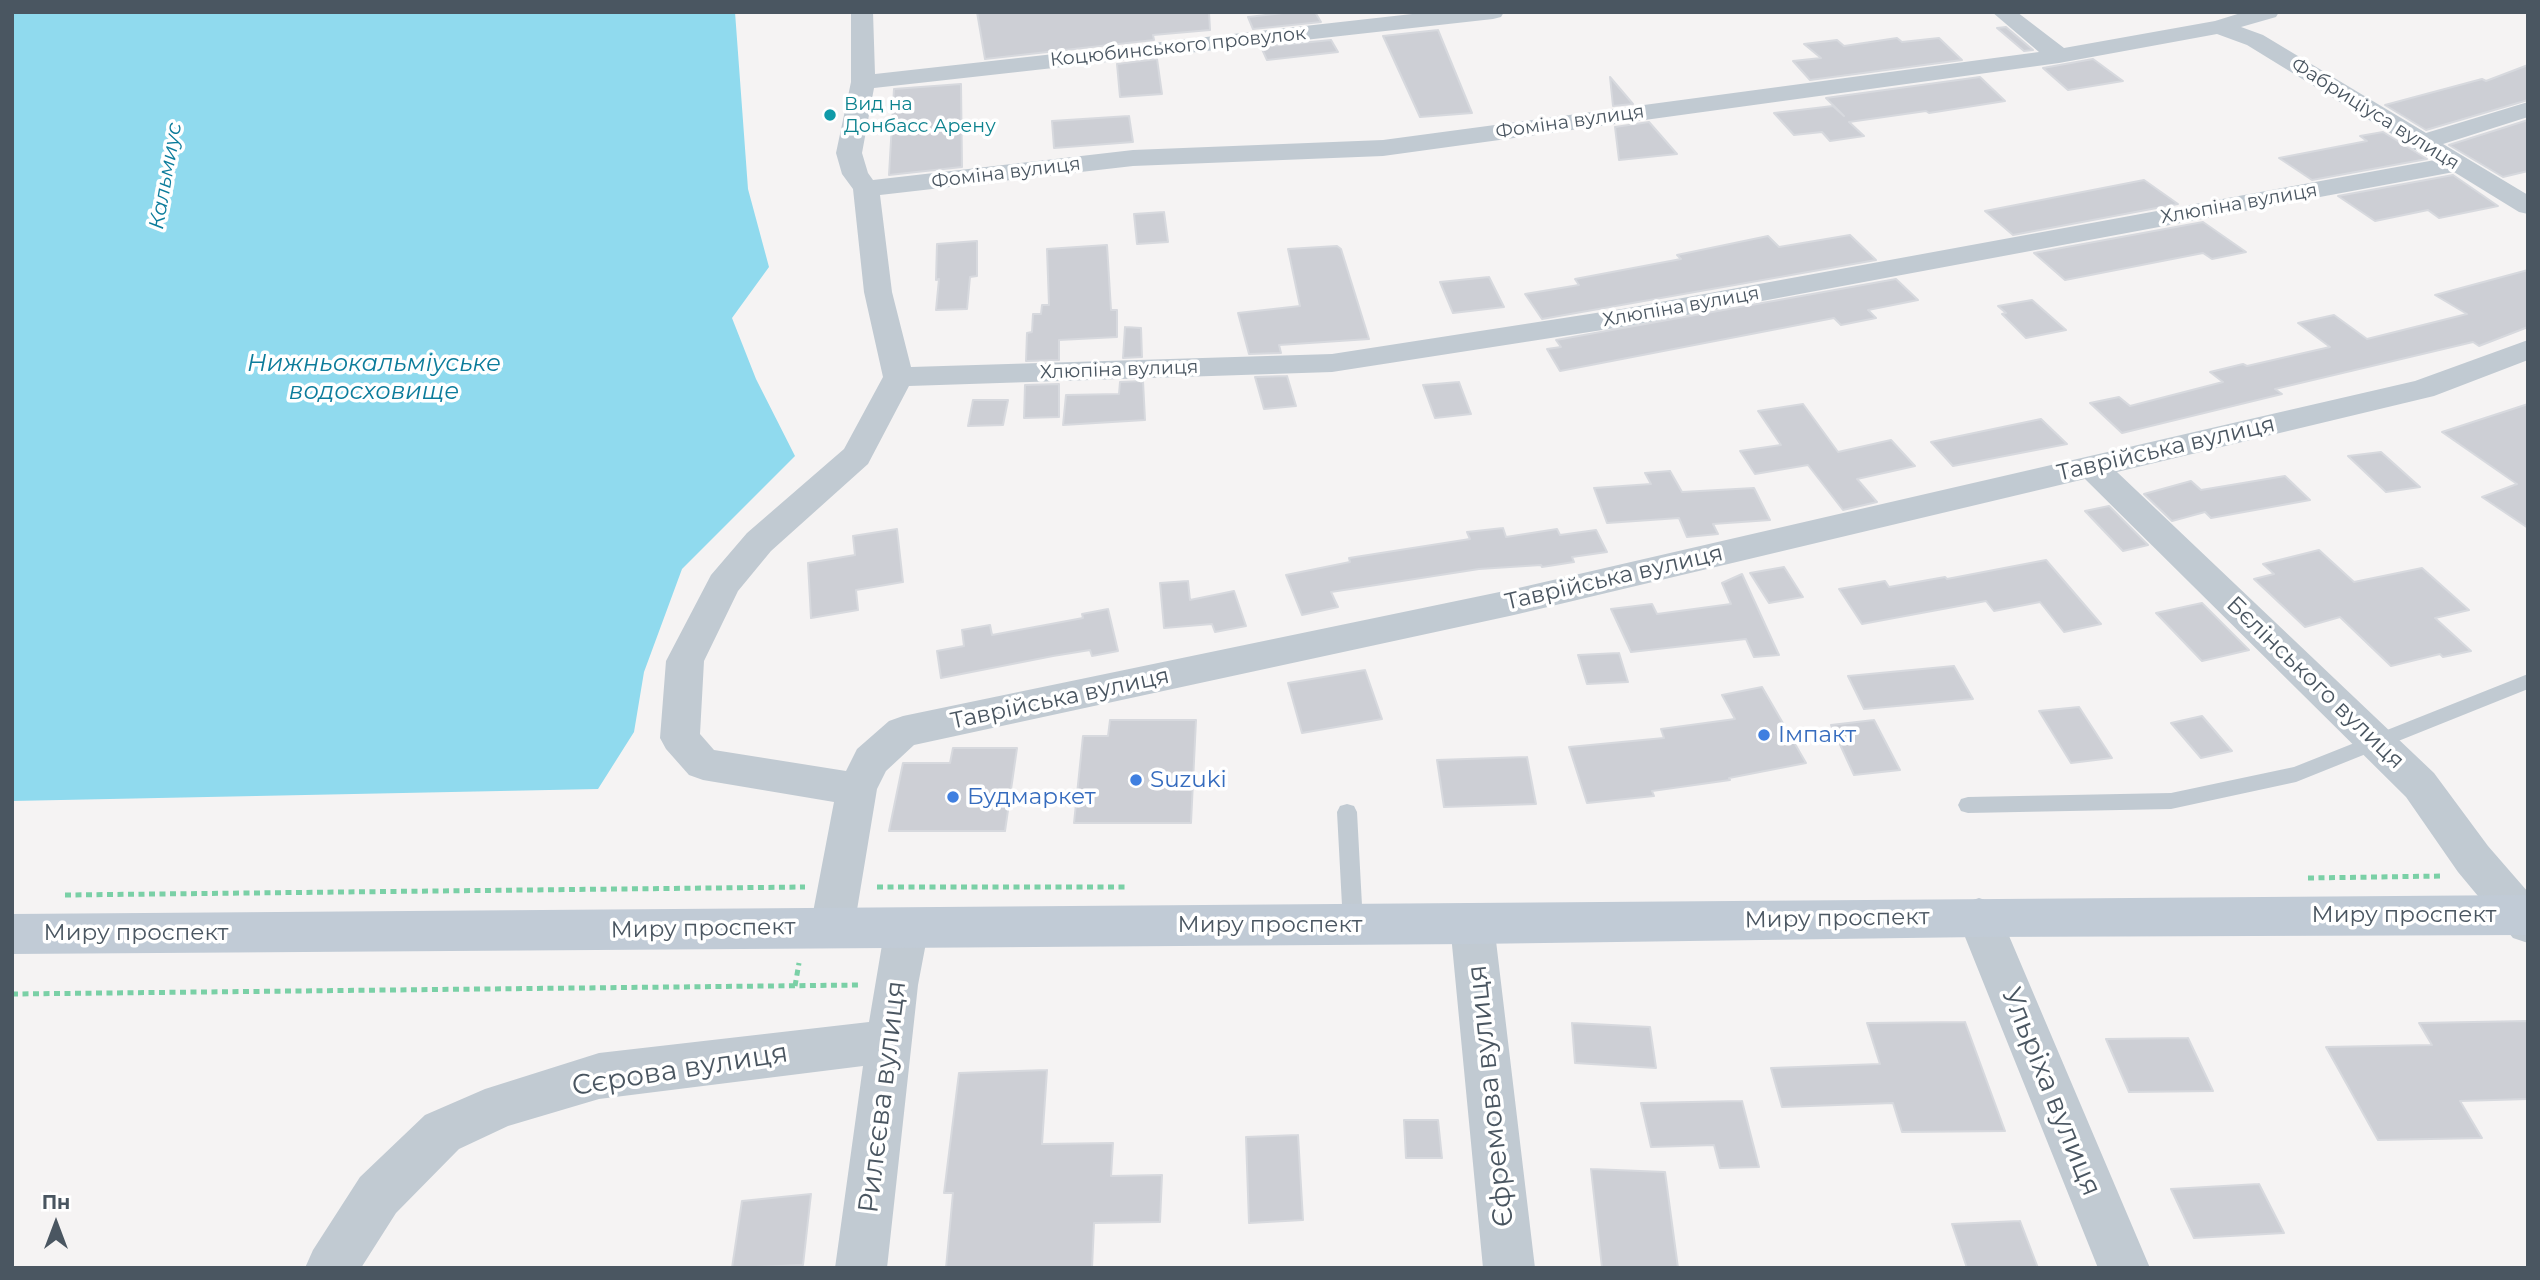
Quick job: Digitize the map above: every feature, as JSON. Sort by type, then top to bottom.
[{"type":"main road","name":"Миру проспект","points":[[12,934],[1472,924],[1979,917],[2526,918]]},
{"type":"street","points":[[857,789],[703,764],[680,738],[685,661],[724,584],[759,542],[857,456],[898,377],[878,292],[866,189],[855,174],[849,153],[863,82],[862,12]]},
{"type":"street","name":"Коцюбинського провулок","points":[[863,82],[1493,12]]},
{"type":"street","points":[[2003,12],[2059,56]]},
{"type":"street","name":"Фоміна вулиця","points":[[866,189],[1133,159],[1383,148],[2059,56],[2219,27],[2268,12]]},
{"type":"street","name":"Фабриціуса вулиця","points":[[2219,27],[2255,40],[2528,206]]},
{"type":"street","points":[[2420,142],[2528,109]]},
{"type":"street","name":"Хлюпіна вулиця","points":[[898,377],[1332,363],[1628,317],[2456,164]]},
{"type":"street","name":"Таврійська вулиця","points":[[832,928],[857,789],[872,760],[903,732],[1514,602],[2423,389],[2528,349]]},
{"type":"street","name":"Бєлінського вулиця","points":[[2092,467],[2420,785],[2473,859],[2526,918]]},
{"type":"street","name":"Ульріха вулиця","points":[[1979,917],[2123,1268]]},
{"type":"street","name":"Єфремова вулиця","points":[[1472,924],[1509,1268]]},
{"type":"street","name":"Рилєєва вулиця","points":[[861,1268],[896,985],[907,928]]},
{"type":"street","name":"Сєрова вулиця","points":[[331,1268],[378,1195],[442,1132],[502,1105],[599,1076],[891,1041]]},
{"type":"lane","points":[[1968,805],[2171,801],[2296,774],[2528,681]]},
{"type":"lane","points":[[1347,812],[1353,924]]},
{"type":"path","points":[[12,994],[896,985]]},
{"type":"water","name":"Нижньокальміуське водосховище","points":[[12,12],[735,12],[748,189],[769,267],[732,318],[756,379],[795,456],[682,569],[644,672],[634,732],[598,789],[12,801]]},
{"type":"building","points":[[977,12],[1209,12],[1210,30],[1153,35],[1154,40],[985,59]]},
{"type":"building","points":[[1315,12],[1321,22],[1253,29],[1248,17]]},
{"type":"building","points":[[2006,27],[2033,50],[2024,51],[1997,28]]},
{"type":"building","points":[[1438,30],[1472,113],[1420,117],[1383,36]]},
{"type":"building","points":[[1897,38],[1902,42],[1939,38],[1962,60],[1810,80],[1793,61],[1821,58],[1804,44],[1837,40],[1844,46]]},
{"type":"building","points":[[1331,40],[1338,52],[1267,60],[1261,47]]},
{"type":"building","points":[[1157,59],[1162,94],[1120,97],[1117,64]]},
{"type":"building","points":[[2093,59],[2123,81],[2068,90],[2043,68]]},
{"type":"building","points":[[2528,65],[2528,100],[2426,130],[2385,105],[2482,79],[2486,81]]},
{"type":"building","points":[[1610,77],[1633,104],[1613,106]]},
{"type":"building","points":[[1980,77],[2005,101],[1849,122],[1864,136],[1830,141],[1822,132],[1794,135],[1774,113],[1833,106],[1844,116],[1826,98]]},
{"type":"building","points":[[961,84],[962,167],[889,175],[894,89]]},
{"type":"building","points":[[1129,116],[1133,142],[1054,148],[1052,121]]},
{"type":"building","points":[[2528,120],[2528,171],[2503,177],[2449,145]]},
{"type":"building","points":[[1649,122],[1677,154],[1619,160],[1615,127]]},
{"type":"building","points":[[2383,132],[2427,159],[2312,180],[2279,158],[2367,141],[2360,136]]},
{"type":"building","points":[[2453,175],[2498,206],[2439,218],[2428,210],[2375,221],[2338,196]]},
{"type":"building","points":[[2144,180],[2178,204],[2013,235],[1985,211]]},
{"type":"building","points":[[1164,212],[1168,242],[1137,244],[1134,214]]},
{"type":"building","points":[[2203,222],[2246,252],[2212,259],[2203,253],[2065,280],[2034,253]]},
{"type":"building","points":[[1850,235],[1876,260],[1542,319],[1525,294],[1579,285],[1575,279],[1681,259],[1677,255],[1768,236],[1779,247]]},
{"type":"building","points":[[977,241],[977,276],[970,277],[967,309],[936,310],[939,279],[936,280],[937,244]]},
{"type":"building","points":[[1107,245],[1111,310],[1117,310],[1117,337],[1059,340],[1059,360],[1026,361],[1027,333],[1032,332],[1033,314],[1041,314],[1042,305],[1049,305],[1047,249]]},
{"type":"building","points":[[1337,246],[1341,249],[1369,339],[1279,345],[1281,353],[1249,354],[1238,313],[1300,306],[1288,249]]},
{"type":"building","points":[[2528,270],[2528,327],[2479,346],[2473,342],[2275,389],[2282,394],[2122,433],[2090,403],[2119,397],[2130,406],[2223,382],[2210,372],[2330,347],[2298,323],[2334,315],[2367,339],[2467,314],[2435,295]]},
{"type":"building","points":[[1489,277],[1504,307],[1453,313],[1440,282]]},
{"type":"building","points":[[1896,279],[1918,300],[1868,310],[1876,318],[1841,325],[1834,318],[1560,371],[1547,349],[1561,347],[1556,340]]},
{"type":"building","points":[[2032,300],[2066,330],[2026,338],[2002,314],[2006,313],[1998,306]]},
{"type":"building","points":[[1125,327],[1141,328],[1142,357],[1123,358]]},
{"type":"building","points":[[1287,376],[1296,406],[1264,409],[1255,377]]},
{"type":"building","points":[[1143,381],[1145,420],[1063,425],[1066,395],[1119,394],[1120,382]]},
{"type":"building","points":[[1459,382],[1471,414],[1435,418],[1423,385]]},
{"type":"building","points":[[1059,384],[1059,417],[1024,418],[1025,385]]},
{"type":"building","points":[[973,400],[1008,400],[1003,425],[968,426]]},
{"type":"building","points":[[1803,404],[1838,452],[1891,440],[1915,466],[1857,479],[1877,502],[1843,510],[1808,465],[1755,474],[1740,451],[1781,445],[1758,411]]},
{"type":"building","points":[[2528,404],[2528,528],[2482,497],[2517,484],[2442,432]]},
{"type":"building","points":[[2041,419],[2067,444],[1953,466],[1931,442]]},
{"type":"building","points":[[2381,452],[2420,487],[2386,492],[2348,456]]},
{"type":"building","points":[[1670,471],[1682,492],[1754,488],[1770,520],[1713,524],[1718,534],[1687,537],[1679,518],[1607,523],[1594,488],[1651,484],[1645,473]]},
{"type":"building","points":[[2285,476],[2310,500],[2211,518],[2205,512],[2172,521],[2144,494],[2191,481],[2201,490]]},
{"type":"building","points":[[2109,506],[2148,545],[2123,551],[2085,511]]},
{"type":"building","points":[[1503,528],[1506,537],[1557,529],[1560,535],[1596,530],[1607,552],[1572,557],[1574,562],[1542,567],[1479,569],[1331,592],[1338,607],[1302,615],[1286,575],[1350,562],[1349,558],[1470,539],[1467,532]]},
{"type":"building","points":[[897,529],[903,582],[856,590],[858,610],[811,618],[808,563],[855,555],[853,536]]},
{"type":"building","points":[[2319,550],[2354,582],[2422,568],[2469,610],[2435,618],[2471,651],[2443,657],[2440,654],[2391,666],[2340,617],[2305,627],[2254,579],[2274,574],[2263,564]]},
{"type":"building","points":[[2046,560],[2101,624],[2064,632],[2040,602],[1994,611],[1986,601],[1862,624],[1839,589],[1885,581],[1889,587],[1945,577],[1947,579]]},
{"type":"building","points":[[1784,567],[1803,597],[1769,603],[1750,573]]},
{"type":"building","points":[[1742,574],[1779,655],[1754,657],[1746,639],[1631,652],[1611,609],[1652,604],[1657,614],[1731,604],[1722,583]]},
{"type":"building","points":[[1188,581],[1190,600],[1234,591],[1246,626],[1215,632],[1212,624],[1164,628],[1160,583]]},
{"type":"building","points":[[2202,603],[2249,650],[2202,661],[2156,613]]},
{"type":"building","points":[[1108,609],[1118,651],[1092,656],[1090,650],[941,678],[937,651],[964,646],[962,630],[990,625],[992,635],[1083,618],[1082,614]]},
{"type":"building","points":[[1619,653],[1628,682],[1587,684],[1578,655]]},
{"type":"building","points":[[1954,666],[1973,699],[1864,709],[1848,676]]},
{"type":"building","points":[[1365,670],[1382,719],[1302,733],[1288,683]]},
{"type":"building","points":[[1762,687],[1806,763],[1729,778],[1730,780],[1652,791],[1654,796],[1587,803],[1569,747],[1664,738],[1661,729],[1735,719],[1722,695]]},
{"type":"building","points":[[2079,707],[2112,758],[2071,763],[2039,711]]},
{"type":"building","points":[[2202,716],[2232,751],[2201,758],[2171,723]]},
{"type":"building","name":"Suzuki","points":[[1110,720],[1196,720],[1191,823],[1074,823],[1083,736],[1108,736]]},
{"type":"building","points":[[1874,720],[1900,770],[1854,775],[1831,725]]},
{"type":"building","name":"Будмаркет","points":[[953,748],[1017,748],[1005,831],[889,831],[903,763],[950,763]]},
{"type":"building","points":[[1527,757],[1536,804],[1444,807],[1437,760]]},
{"type":"building","points":[[2528,1021],[2528,1099],[2460,1101],[2482,1138],[2378,1140],[2326,1047],[2432,1045],[2419,1023]]},
{"type":"building","points":[[1965,1022],[2005,1131],[1902,1132],[1893,1103],[1782,1107],[1771,1068],[1880,1064],[1867,1023]]},
{"type":"building","points":[[1572,1023],[1650,1027],[1656,1068],[1575,1063]]},
{"type":"building","points":[[2188,1038],[2213,1091],[2129,1092],[2106,1039]]},
{"type":"building","points":[[1047,1070],[1042,1144],[1113,1143],[1111,1176],[1162,1175],[1160,1222],[1094,1223],[1092,1268],[946,1268],[953,1193],[944,1193],[959,1073]]},
{"type":"building","points":[[1742,1101],[1759,1167],[1720,1168],[1714,1145],[1651,1147],[1641,1103]]},
{"type":"building","points":[[1404,1120],[1438,1120],[1442,1158],[1406,1158]]},
{"type":"building","points":[[1298,1135],[1303,1220],[1249,1223],[1246,1137]]},
{"type":"building","points":[[1591,1169],[1665,1172],[1678,1268],[1602,1268]]},
{"type":"building","points":[[2259,1184],[2284,1233],[2194,1238],[2171,1189]]},
{"type":"building","points":[[811,1194],[803,1265],[732,1268],[742,1201]]},
{"type":"building","points":[[2020,1221],[2038,1268],[1967,1268],[1952,1224]]},
{"type":"place","name":"Вид на Донбасс Арену","points":[[830,115]]},
{"type":"place","name":"Iмпакт","points":[[1764,735]]},
{"type":"place","name":"Suzuki","points":[[1136,780]]},
{"type":"place","name":"Будмаркет","points":[[953,797]]},
{"type":"water label","name":"Кальмиус","points":[[166,176]]}]
